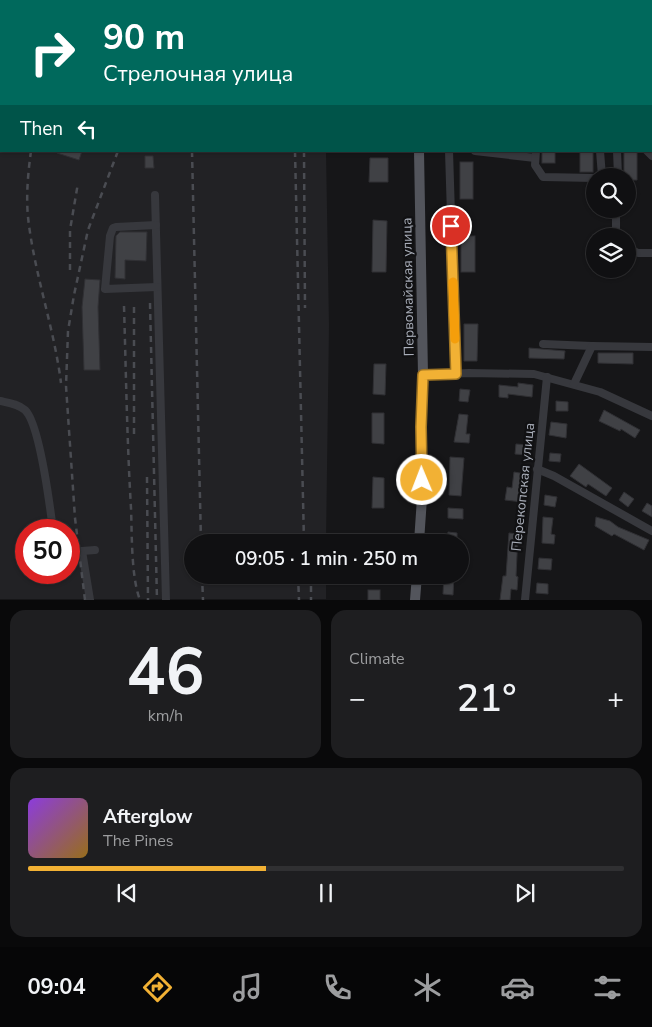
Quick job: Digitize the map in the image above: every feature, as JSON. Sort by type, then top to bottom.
[{"type":"main road","name":"Первомайская улица","points":[[419,152],[423,375],[421,427],[422,498],[420,534]]},
{"type":"main road","points":[[415,600],[416,584]]},
{"type":"street","points":[[449,152],[456,374]]},
{"type":"street","points":[[490,152],[535,155],[535,165],[543,176],[586,178]]},
{"type":"street","points":[[600,152],[601,168]]},
{"type":"street","points":[[617,152],[618,168]]},
{"type":"street","points":[[155,195],[166,600]]},
{"type":"street","points":[[156,225],[113,228],[110,236],[105,289],[157,287]]},
{"type":"street","points":[[636,252],[652,253]]},
{"type":"street","points":[[544,344],[652,347]]},
{"type":"street","points":[[574,384],[592,346]]},
{"type":"street","points":[[423,375],[534,374],[600,392],[652,416]]},
{"type":"street","name":"Перекопская улица","points":[[525,600],[547,377]]},
{"type":"street","points":[[0,401],[16,404],[29,414],[46,480],[51,519]]},
{"type":"street","points":[[537,469],[554,476],[652,531]]},
{"type":"street","points":[[90,600],[82,551],[95,550]]},
{"type":"shaded area","points":[[0,152],[326,152],[329,326],[326,534],[184,534],[184,584],[326,584],[326,599],[0,599]]},
{"type":"building","points":[[57,152],[82,152],[79,160]]},
{"type":"building","points":[[542,152],[555,152],[555,163],[542,163]]},
{"type":"building","points":[[580,152],[593,152],[593,168],[586,168],[586,172],[580,172]]},
{"type":"building","points":[[624,152],[637,152],[637,180],[636,168],[624,168]]},
{"type":"building","points":[[145,156],[153,156],[154,168],[145,168]]},
{"type":"building","points":[[370,158],[388,158],[388,182],[369,182]]},
{"type":"building","points":[[460,162],[473,162],[473,199],[460,199]]},
{"type":"building","points":[[373,220],[387,221],[386,272],[372,272]]},
{"type":"building","points":[[120,232],[147,232],[146,261],[125,260],[125,279],[115,278],[116,236]]},
{"type":"building","points":[[461,236],[475,236],[475,272],[461,272]]},
{"type":"building","points":[[85,279],[100,280],[98,307],[100,370],[84,370],[82,307]]},
{"type":"building","points":[[464,324],[478,324],[477,361],[464,361]]},
{"type":"building","points":[[529,348],[565,351],[564,359],[529,358]]},
{"type":"building","points":[[598,353],[633,353],[633,364],[598,363]]},
{"type":"building","points":[[374,364],[386,364],[385,395],[373,394]]},
{"type":"building","points":[[518,383],[533,385],[532,397],[508,394],[508,398],[499,397],[499,385],[518,387]]},
{"type":"building","points":[[460,389],[470,390],[468,402],[459,401]]},
{"type":"building","points":[[556,401],[568,402],[568,411],[556,411]]},
{"type":"building","points":[[604,410],[640,430],[635,438],[621,429],[620,431],[599,421]]},
{"type":"building","points":[[372,413],[384,413],[384,444],[372,443]]},
{"type":"building","points":[[459,414],[468,415],[466,434],[470,434],[469,443],[454,442]]},
{"type":"building","points":[[551,422],[567,424],[566,438],[549,435]]},
{"type":"building","points":[[516,444],[528,445],[527,455],[515,454]]},
{"type":"building","points":[[550,453],[561,454],[560,462],[549,461]]},
{"type":"building","points":[[450,457],[464,458],[461,496],[449,495]]},
{"type":"building","points":[[579,464],[612,488],[606,496],[588,484],[586,487],[570,476]]},
{"type":"building","points":[[514,472],[525,474],[522,502],[505,500],[507,487],[512,488]]},
{"type":"building","points":[[373,477],[384,478],[384,508],[372,508]]},
{"type":"building","points":[[624,492],[634,499],[628,507],[619,500]]},
{"type":"building","points":[[545,495],[557,497],[555,507],[544,505]]},
{"type":"building","points":[[647,503],[652,506],[652,517],[642,511]]},
{"type":"building","points":[[448,508],[463,509],[463,519],[448,518]]},
{"type":"building","points":[[543,517],[553,518],[551,534],[555,535],[554,544],[542,543]]},
{"type":"building","points":[[596,517],[610,521],[618,527],[649,540],[644,550],[614,534],[612,536],[595,526]]},
{"type":"building","points":[[509,533],[518,534],[517,590],[511,589],[510,600],[500,600],[503,576],[506,576]]},
{"type":"building","points":[[539,558],[552,559],[551,570],[538,569]]},
{"type":"building","points":[[537,583],[548,584],[548,594],[536,593]]},
{"type":"building","points":[[444,584],[454,584],[453,595],[443,594]]},
{"type":"building","points":[[368,590],[380,590],[380,600],[368,600]]},
{"type":"railway","points":[[31,152],[27,200],[28,217],[61,383]]},
{"type":"railway","points":[[85,600],[75,518],[66,386],[68,331],[88,230],[118,152]]},
{"type":"railway","points":[[192,152],[201,534]]},
{"type":"railway","points":[[295,152],[304,534]]},
{"type":"railway","points":[[304,152],[305,308]]},
{"type":"railway","points":[[70,270],[70,230],[78,183]]},
{"type":"railway","points":[[150,303],[157,600]]},
{"type":"railway","points":[[134,304],[134,434]]},
{"type":"railway","points":[[124,306],[132,555],[140,600]]},
{"type":"railway","points":[[147,477],[148,600]]},
{"type":"railway","points":[[202,584],[203,600]]},
{"type":"railway","points":[[298,584],[299,600]]},
{"type":"railway","points":[[311,584],[311,600]]},
{"type":"slow traffic","points":[[453,282],[455,339]]},
{"type":"route","points":[[422,480],[421,427],[423,375],[456,374],[451,226]]}]
